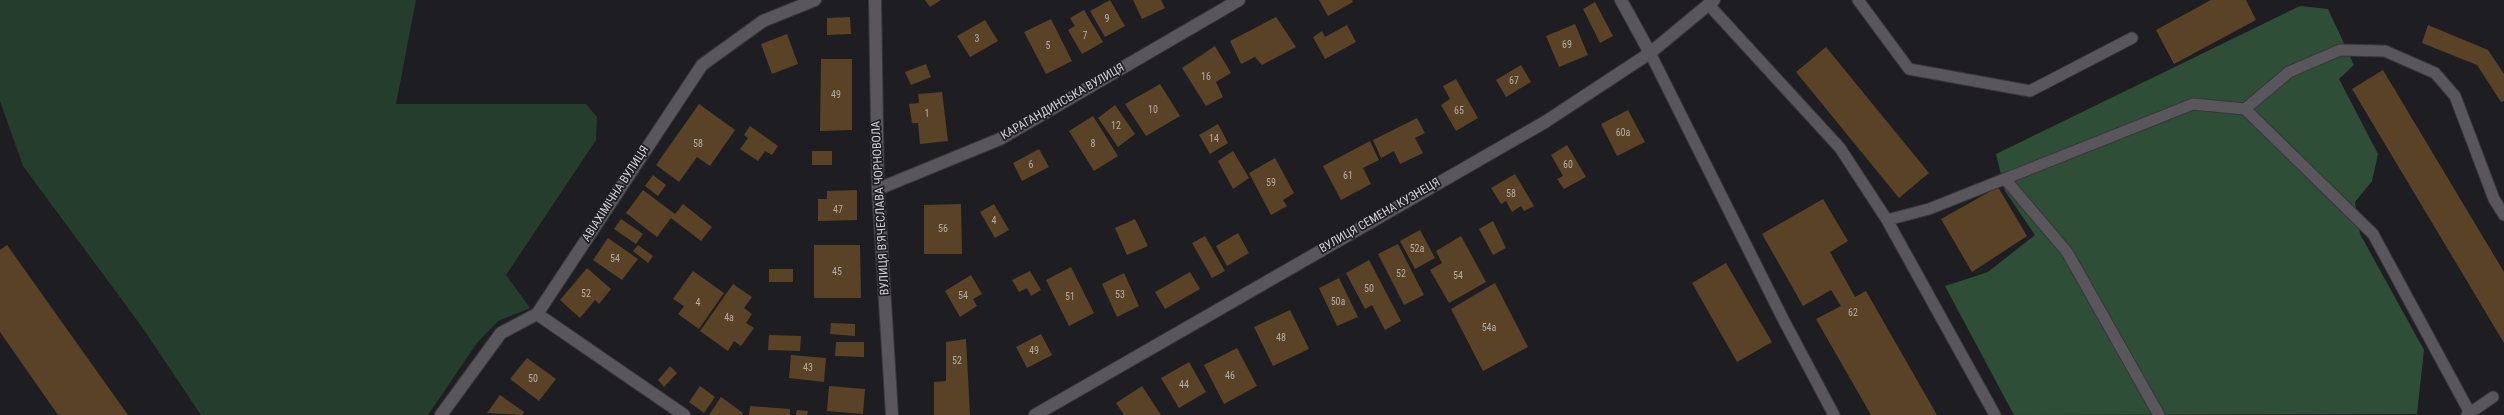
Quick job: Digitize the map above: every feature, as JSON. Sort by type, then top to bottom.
[{"type":"street","name":"АВІАХІМІЧНА ВУЛИЦЯ","points":[[538,314],[702,65],[763,21],[815,0]]},
{"type":"street","name":"ВУЛИЦЯ В'ЯЧЕСЛАВА ЧОРНОВОЛА","points":[[875,0],[878,189],[892,415]]},
{"type":"street","name":"КАРАГАНДИНСЬКА ВУЛИЦЯ","points":[[878,189],[1000,139],[1239,0]]},
{"type":"street","points":[[1620,0],[1650,53]]},
{"type":"street","name":"ВУЛИЦЯ СЕМЕНА КУЗНЕЦЯ","points":[[1035,415],[1545,122],[1650,53],[1711,2]]},
{"type":"street","points":[[441,415],[501,333],[538,314],[684,415]]},
{"type":"lane","points":[[1858,0],[1909,69],[2030,91],[2132,38]]},
{"type":"lane","points":[[1711,2],[1840,148],[1887,220],[1995,415]]},
{"type":"lane","points":[[2245,109],[2290,72],[2340,50],[2385,51],[2434,73],[2455,96],[2494,199],[2504,215]]},
{"type":"lane","points":[[1650,53],[1782,317],[1834,415]]},
{"type":"lane","points":[[1887,220],[1929,209],[2193,104],[2245,109],[2373,234],[2469,414],[2493,397]]},
{"type":"lane","points":[[2005,179],[2067,252],[2159,415]]},
{"type":"green space","points":[[0,0],[416,0],[396,104],[586,104],[597,117],[596,140],[506,275],[530,308],[498,321],[477,343],[428,415],[201,415],[142,327],[23,166],[0,101]]},
{"type":"green space","points":[[2300,6],[2328,9],[2354,65],[2339,79],[2378,154],[2372,181],[2355,202],[2360,234],[2424,350],[2417,414],[2014,415],[1945,286],[1988,272],[2035,235],[2005,191],[1996,154]]},
{"type":"building","points":[[925,0],[941,0],[930,7]]},
{"type":"building","points":[[1110,0],[1125,26],[1105,37],[1090,11]]},
{"type":"building","points":[[1133,0],[1161,0],[1165,8],[1142,19]]},
{"type":"building","points":[[1319,0],[1352,0],[1353,2],[1328,16]]},
{"type":"building","points":[[2211,0],[2246,0],[2256,20],[2174,64],[2156,30]]},
{"type":"building","points":[[1595,2],[1613,36],[1600,43],[1583,9]]},
{"type":"building","points":[[1084,10],[1103,42],[1082,54],[1068,30],[1075,26],[1070,18]]},
{"type":"building","points":[[850,17],[851,34],[827,35],[827,18]]},
{"type":"building","points":[[1276,17],[1296,47],[1262,65],[1255,57],[1241,64],[1230,41]]},
{"type":"building","points":[[1051,19],[1072,61],[1046,74],[1024,32]]},
{"type":"building","points":[[985,20],[998,41],[970,57],[957,36]]},
{"type":"building","points":[[1575,24],[1588,55],[1559,67],[1546,36]]},
{"type":"building","points":[[1347,25],[1356,42],[1325,59],[1313,37],[1322,31],[1325,37]]},
{"type":"building","points":[[2428,25],[2488,50],[2504,74],[2504,101],[2501,102],[2477,65],[2422,43]]},
{"type":"building","points":[[787,34],[798,64],[772,74],[761,44]]},
{"type":"building","points":[[1215,46],[1231,73],[1216,82],[1223,97],[1206,106],[1182,68]]},
{"type":"building","points":[[1826,47],[1929,173],[1899,198],[1796,72]]},
{"type":"building","points":[[821,59],[852,59],[852,130],[820,131]]},
{"type":"building","points":[[926,64],[931,77],[911,85],[905,72]]},
{"type":"building","points":[[1521,65],[1531,82],[1506,97],[1496,80]]},
{"type":"building","points":[[2383,70],[2504,272],[2504,343],[2352,89]]},
{"type":"building","points":[[1456,79],[1478,118],[1456,131],[1441,105],[1450,99],[1443,86]]},
{"type":"building","points":[[1160,84],[1180,116],[1146,136],[1125,104]]},
{"type":"building","points":[[942,92],[948,141],[920,144],[918,123],[912,123],[909,104],[919,103],[918,94]]},
{"type":"building","points":[[699,104],[735,130],[710,166],[697,157],[679,182],[656,165]]},
{"type":"building","points":[[1115,105],[1135,134],[1118,147],[1098,118]]},
{"type":"building","points":[[1628,110],[1645,142],[1617,156],[1601,124]]},
{"type":"building","points":[[1093,116],[1118,156],[1094,171],[1069,131]]},
{"type":"building","points":[[1417,118],[1425,133],[1415,138],[1423,153],[1400,164],[1394,151],[1381,158],[1373,140]]},
{"type":"building","points":[[1218,124],[1228,143],[1210,154],[1199,135]]},
{"type":"building","points":[[750,126],[778,146],[772,155],[765,151],[758,161],[740,149],[748,138],[744,135]]},
{"type":"building","points":[[1370,141],[1379,160],[1363,168],[1371,184],[1341,200],[1323,166]]},
{"type":"building","points":[[1567,145],[1586,177],[1564,189],[1557,179],[1563,176],[1551,155]]},
{"type":"building","points":[[1039,149],[1049,167],[1022,181],[1013,163]]},
{"type":"building","points":[[812,151],[832,151],[832,165],[812,165]]},
{"type":"building","points":[[1233,151],[1249,178],[1233,189],[1218,161]]},
{"type":"building","points":[[1275,158],[1294,193],[1283,200],[1287,206],[1271,215],[1249,173]]},
{"type":"building","points":[[1515,174],[1534,206],[1524,211],[1521,206],[1512,212],[1506,201],[1501,204],[1491,188]]},
{"type":"building","points":[[653,175],[666,185],[658,196],[645,186]]},
{"type":"building","points":[[1998,187],[2027,236],[1972,272],[1941,219]]},
{"type":"building","points":[[643,190],[675,214],[683,204],[712,227],[701,241],[671,218],[657,237],[626,213]]},
{"type":"building","points":[[857,190],[857,220],[818,221],[818,199],[827,199],[827,191]]},
{"type":"building","points":[[1823,199],[1848,241],[1830,252],[1855,297],[1866,291],[1937,415],[1871,415],[1816,319],[1841,306],[1831,290],[1803,306],[1762,234]]},
{"type":"building","points":[[961,204],[962,254],[924,254],[924,205]]},
{"type":"building","points":[[994,204],[1009,230],[995,238],[980,212]]},
{"type":"building","points":[[621,219],[643,234],[636,244],[614,229]]},
{"type":"building","points":[[1135,219],[1148,246],[1127,255],[1115,228]]},
{"type":"building","points":[[1493,221],[1506,248],[1493,255],[1479,229]]},
{"type":"building","points":[[1420,230],[1435,258],[1415,269],[1400,241]]},
{"type":"building","points":[[1238,233],[1249,253],[1227,266],[1216,246]]},
{"type":"building","points":[[1205,236],[1225,271],[1212,278],[1192,243]]},
{"type":"building","points":[[1461,236],[1486,282],[1449,303],[1430,270],[1442,263],[1436,251]]},
{"type":"building","points":[[608,238],[638,259],[622,280],[593,260]]},
{"type":"building","points":[[1398,244],[1424,295],[1404,305],[1378,254]]},
{"type":"building","points":[[7,245],[128,415],[58,415],[0,332],[0,250]]},
{"type":"building","points":[[638,245],[653,256],[648,263],[633,251]]},
{"type":"building","points":[[814,245],[860,245],[861,298],[814,298]]},
{"type":"building","points":[[1369,260],[1401,321],[1385,330],[1372,305],[1365,309],[1346,273]]},
{"type":"building","points":[[1726,263],[1772,342],[1737,362],[1692,283]]},
{"type":"building","points":[[1071,267],[1094,313],[1069,326],[1046,280]]},
{"type":"building","points":[[587,268],[611,289],[599,304],[595,300],[580,318],[560,300]]},
{"type":"building","points":[[769,269],[793,269],[793,282],[769,282]]},
{"type":"building","points":[[693,271],[724,293],[699,329],[678,314],[684,306],[673,299]]},
{"type":"building","points":[[1030,271],[1041,290],[1031,296],[1027,288],[1019,292],[1012,280]]},
{"type":"building","points":[[1190,272],[1200,289],[1165,309],[1155,292]]},
{"type":"building","points":[[1124,273],[1139,306],[1117,317],[1102,284]]},
{"type":"building","points":[[971,275],[982,294],[973,299],[977,306],[960,317],[945,291]]},
{"type":"building","points":[[1339,278],[1358,317],[1337,326],[1319,288]]},
{"type":"building","points":[[1495,283],[1528,347],[1483,371],[1451,309]]},
{"type":"building","points":[[733,284],[752,297],[744,308],[752,314],[746,323],[754,328],[741,346],[734,341],[728,351],[700,331]]},
{"type":"building","points":[[1290,310],[1309,349],[1273,366],[1254,327]]},
{"type":"building","points":[[831,323],[855,324],[855,336],[830,334]]},
{"type":"building","points":[[1041,334],[1052,355],[1027,368],[1016,347]]},
{"type":"building","points":[[769,335],[801,336],[800,351],[768,350]]},
{"type":"building","points":[[966,339],[970,415],[934,415],[934,382],[946,381],[946,342]]},
{"type":"building","points":[[836,342],[864,342],[864,357],[835,356]]},
{"type":"building","points":[[1237,348],[1257,386],[1224,404],[1204,365]]},
{"type":"building","points":[[791,355],[826,358],[824,382],[789,378]]},
{"type":"building","points":[[527,358],[556,379],[539,401],[510,379]]},
{"type":"building","points":[[1189,362],[1206,392],[1179,408],[1161,378]]},
{"type":"building","points":[[670,366],[677,373],[664,387],[658,380]]},
{"type":"building","points":[[700,386],[715,397],[704,413],[689,402]]},
{"type":"building","points":[[829,386],[865,389],[863,414],[827,411]]},
{"type":"building","points":[[1142,386],[1161,415],[1124,415],[1116,403]]},
{"type":"building","points":[[500,395],[524,412],[523,415],[487,413]]},
{"type":"building","points":[[721,397],[743,413],[742,415],[709,415]]},
{"type":"building","points":[[750,406],[790,409],[790,415],[749,415]]},
{"type":"building","points":[[797,410],[808,411],[807,415],[796,415]]}]
